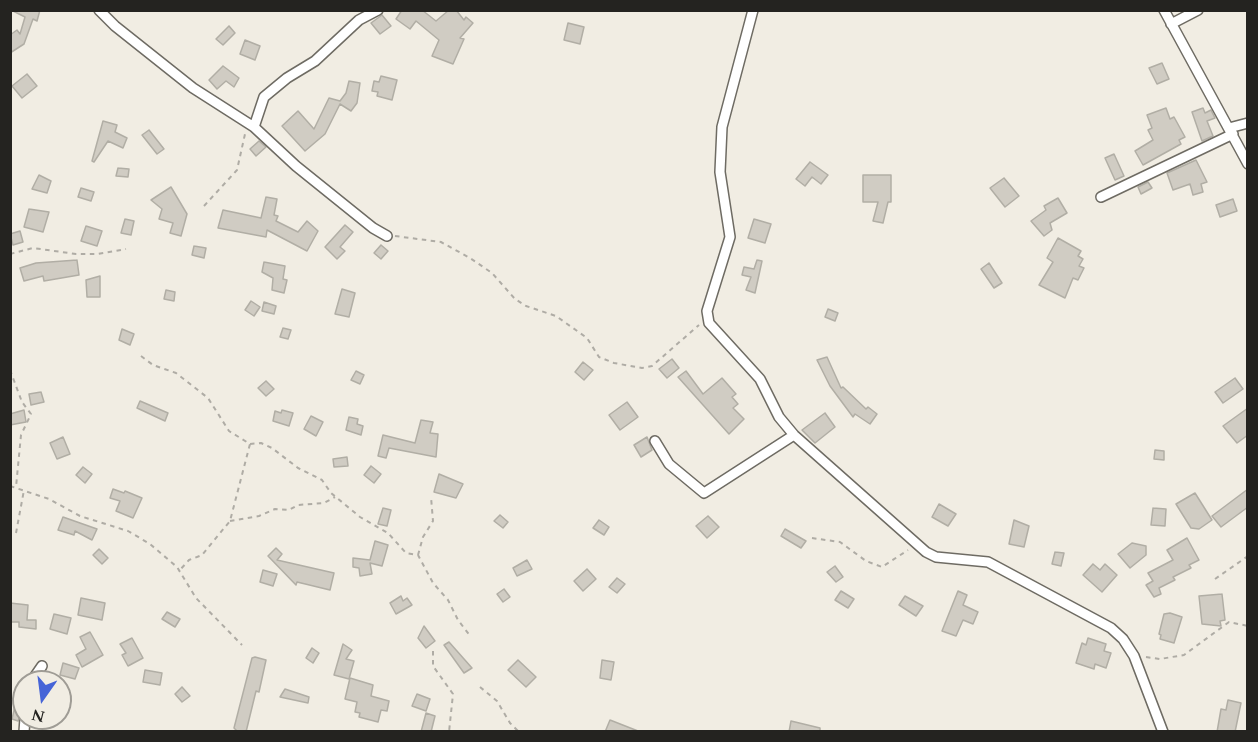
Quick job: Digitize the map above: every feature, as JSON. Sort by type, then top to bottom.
[{"type":"street","points":[[99,10],[193,88],[251,125],[296,166],[373,228],[387,236]]},
{"type":"street","points":[[251,125],[264,97],[287,78],[315,61],[359,20],[378,10]]},
{"type":"street","points":[[753,10],[722,128],[720,172],[730,237],[707,317],[709,323],[760,379],[779,417],[794,435],[923,550],[936,556],[988,562],[1111,628],[1123,639],[1134,656],[1162,722],[1163,732]]},
{"type":"street","points":[[1164,10],[1201,82],[1248,164]]},
{"type":"street","points":[[1171,24],[1198,10]]},
{"type":"street","points":[[1101,197],[1248,123]]},
{"type":"street","points":[[654,441],[669,464],[704,493],[794,435]]},
{"type":"street","points":[[39,670],[42,666]]},
{"type":"path","points":[[204,206],[237,170],[251,125]]},
{"type":"path","points":[[387,236],[441,242],[470,258],[492,273],[515,299],[526,306],[556,316],[587,338],[599,357],[614,363],[642,368],[652,366],[691,334],[707,317]]},
{"type":"path","points":[[10,254],[33,248],[76,254],[98,254],[126,249]]},
{"type":"path","points":[[141,356],[153,365],[176,373],[208,398],[229,430],[250,444],[261,443],[272,448],[298,468],[322,480],[335,497],[360,517],[388,533],[406,553],[418,555]]},
{"type":"path","points":[[10,370],[22,402],[31,414],[21,435],[16,487]]},
{"type":"path","points":[[179,571],[189,560],[202,555],[230,521],[250,444]]},
{"type":"path","points":[[10,486],[49,499],[80,516],[137,535],[168,559],[179,571],[196,598],[242,645]]},
{"type":"path","points":[[16,533],[24,490]]},
{"type":"path","points":[[230,521],[259,516],[275,509],[289,510],[298,505],[324,503],[335,497]]},
{"type":"path","points":[[431,497],[433,521],[423,537],[418,555],[433,584],[448,600],[458,621],[471,637]]},
{"type":"path","points":[[812,538],[840,542],[866,561],[882,567],[909,550],[923,550]]},
{"type":"path","points":[[1215,579],[1248,556]]},
{"type":"path","points":[[1134,656],[1160,659],[1184,656],[1229,622],[1248,626]]},
{"type":"path","points":[[433,651],[433,666],[453,694],[449,732]]},
{"type":"path","points":[[480,687],[497,701],[510,723],[519,732]]},
{"type":"building","points":[[11,10],[40,10],[37,21],[33,19],[24,44],[10,53],[10,35],[17,30],[20,34],[25,17]]},
{"type":"building","points":[[402,10],[422,10],[436,21],[449,10],[456,10],[464,20],[466,17],[473,23],[460,38],[464,39],[453,64],[432,56],[439,40],[416,21],[410,29],[396,19]]},
{"type":"building","points":[[382,15],[391,26],[380,34],[371,23]]},
{"type":"building","points":[[568,23],[584,27],[580,44],[564,40]]},
{"type":"building","points":[[229,26],[235,33],[223,45],[216,39]]},
{"type":"building","points":[[245,40],[260,46],[255,60],[240,54]]},
{"type":"building","points":[[1162,63],[1169,79],[1157,84],[1149,68]]},
{"type":"building","points":[[223,66],[239,78],[234,87],[226,81],[217,89],[209,80]]},
{"type":"building","points":[[27,74],[37,86],[22,98],[12,86]]},
{"type":"building","points":[[381,76],[397,80],[392,100],[377,96],[378,92],[372,91],[374,81],[379,82]]},
{"type":"building","points":[[349,81],[360,83],[357,103],[351,111],[340,104],[325,134],[305,151],[282,126],[298,111],[314,129],[329,98],[340,101],[346,93]]},
{"type":"building","points":[[1166,108],[1170,119],[1174,117],[1185,137],[1179,140],[1181,144],[1143,165],[1135,151],[1153,140],[1148,130],[1152,128],[1147,115]]},
{"type":"building","points":[[1203,108],[1205,113],[1211,110],[1215,118],[1207,121],[1213,136],[1202,141],[1192,112]]},
{"type":"building","points":[[103,121],[117,125],[115,132],[127,138],[123,148],[108,141],[94,162],[92,161]]},
{"type":"building","points":[[149,130],[164,149],[157,154],[142,135]]},
{"type":"building","points":[[259,141],[266,147],[256,156],[250,149]]},
{"type":"building","points":[[1114,154],[1124,176],[1115,180],[1105,158]]},
{"type":"building","points":[[1196,160],[1207,182],[1201,184],[1203,192],[1193,195],[1190,184],[1173,190],[1167,173]]},
{"type":"building","points":[[810,162],[828,175],[821,184],[812,177],[805,186],[796,179]]},
{"type":"building","points":[[118,168],[129,169],[128,177],[116,176]]},
{"type":"building","points":[[39,175],[51,181],[47,193],[32,189]]},
{"type":"building","points":[[863,175],[891,175],[891,202],[888,202],[883,223],[873,221],[878,202],[863,202]]},
{"type":"building","points":[[1004,178],[1019,196],[1005,207],[990,188]]},
{"type":"building","points":[[1148,182],[1152,188],[1141,194],[1138,187]]},
{"type":"building","points":[[171,187],[187,214],[181,236],[170,233],[173,223],[159,219],[162,209],[151,200]]},
{"type":"building","points":[[81,188],[94,192],[91,201],[78,197]]},
{"type":"building","points":[[266,197],[277,199],[274,215],[278,216],[276,221],[298,232],[307,221],[318,231],[307,251],[267,230],[266,237],[218,228],[223,210],[261,218]]},
{"type":"building","points":[[1058,198],[1067,213],[1050,223],[1052,230],[1044,236],[1031,221],[1046,210],[1044,206]]},
{"type":"building","points":[[1233,199],[1237,211],[1220,217],[1216,205]]},
{"type":"building","points":[[29,209],[49,212],[43,232],[24,227]]},
{"type":"building","points":[[125,219],[134,221],[131,235],[121,233]]},
{"type":"building","points":[[754,219],[771,224],[765,243],[748,238]]},
{"type":"building","points":[[345,225],[353,232],[340,247],[345,251],[337,259],[325,247]]},
{"type":"building","points":[[86,226],[102,231],[97,246],[81,241]]},
{"type":"building","points":[[20,231],[23,242],[13,245],[10,234]]},
{"type":"building","points":[[1058,238],[1081,251],[1078,256],[1083,259],[1079,266],[1084,268],[1078,280],[1073,278],[1065,298],[1039,285],[1053,262],[1047,258]]},
{"type":"building","points":[[381,245],[388,251],[381,259],[374,253]]},
{"type":"building","points":[[194,246],[206,248],[204,258],[192,255]]},
{"type":"building","points":[[77,260],[79,275],[44,281],[43,276],[24,281],[20,268],[36,263]]},
{"type":"building","points":[[757,260],[762,261],[755,293],[746,290],[751,277],[742,275],[744,267],[754,269]]},
{"type":"building","points":[[264,262],[285,266],[283,279],[287,280],[284,293],[272,290],[273,278],[262,272]]},
{"type":"building","points":[[989,263],[1002,283],[994,288],[981,269]]},
{"type":"building","points":[[100,276],[100,297],[87,297],[86,280]]},
{"type":"building","points":[[342,289],[355,293],[349,317],[335,314]]},
{"type":"building","points":[[166,290],[175,292],[174,301],[164,299]]},
{"type":"building","points":[[251,301],[260,307],[254,316],[245,310]]},
{"type":"building","points":[[264,302],[276,306],[274,314],[262,311]]},
{"type":"building","points":[[828,309],[838,313],[835,321],[825,317]]},
{"type":"building","points":[[283,328],[291,330],[288,339],[280,337]]},
{"type":"building","points":[[122,329],[134,334],[130,345],[119,340]]},
{"type":"building","points":[[827,357],[841,388],[843,387],[866,409],[868,407],[877,414],[870,424],[855,414],[853,417],[830,386],[817,360]]},
{"type":"building","points":[[672,359],[679,368],[667,378],[659,369]]},
{"type":"building","points":[[583,362],[593,370],[584,380],[575,372]]},
{"type":"building","points":[[356,371],[364,375],[360,384],[351,380]]},
{"type":"building","points":[[686,371],[703,394],[722,378],[736,394],[732,397],[738,404],[733,408],[744,419],[729,434],[678,377]]},
{"type":"building","points":[[1235,378],[1243,389],[1223,403],[1215,392]]},
{"type":"building","points":[[266,381],[274,389],[266,396],[258,388]]},
{"type":"building","points":[[41,392],[44,402],[31,405],[29,394]]},
{"type":"building","points":[[140,401],[168,413],[165,421],[137,408]]},
{"type":"building","points":[[627,402],[638,417],[620,430],[609,415]]},
{"type":"building","points":[[1248,408],[1248,435],[1237,443],[1223,426]]},
{"type":"building","points":[[24,410],[26,422],[10,425],[10,414]]},
{"type":"building","points":[[282,410],[293,413],[289,426],[273,421],[275,411],[281,413]]},
{"type":"building","points":[[825,413],[835,427],[815,443],[802,430]]},
{"type":"building","points":[[311,416],[323,422],[316,436],[304,429]]},
{"type":"building","points":[[349,417],[358,419],[357,424],[363,426],[361,435],[346,430]]},
{"type":"building","points":[[421,420],[433,422],[430,433],[438,434],[436,457],[389,448],[386,458],[378,456],[383,435],[415,443]]},
{"type":"building","points":[[63,437],[70,454],[57,459],[50,443]]},
{"type":"building","points":[[647,437],[652,450],[641,457],[634,445]]},
{"type":"building","points":[[1155,450],[1164,451],[1164,460],[1154,459]]},
{"type":"building","points":[[347,457],[348,466],[334,467],[333,459]]},
{"type":"building","points":[[371,466],[381,474],[374,483],[364,475]]},
{"type":"building","points":[[83,467],[92,474],[85,483],[76,475]]},
{"type":"building","points":[[439,474],[463,484],[456,498],[434,492]]},
{"type":"building","points":[[113,489],[142,498],[133,518],[116,511],[120,501],[110,498]]},
{"type":"building","points":[[1248,489],[1248,507],[1221,527],[1212,516]]},
{"type":"building","points":[[1195,493],[1212,520],[1199,529],[1191,528],[1176,504]]},
{"type":"building","points":[[939,504],[956,514],[948,526],[932,517]]},
{"type":"building","points":[[383,508],[391,510],[387,526],[378,524]]},
{"type":"building","points":[[1153,508],[1166,509],[1165,526],[1151,525]]},
{"type":"building","points":[[500,515],[508,522],[503,528],[494,521]]},
{"type":"building","points":[[708,516],[719,527],[707,538],[696,526]]},
{"type":"building","points":[[63,517],[97,529],[92,540],[75,531],[74,535],[58,530]]},
{"type":"building","points":[[599,520],[609,527],[604,535],[593,528]]},
{"type":"building","points":[[1014,520],[1029,526],[1024,547],[1009,544]]},
{"type":"building","points":[[785,529],[806,541],[801,548],[781,536]]},
{"type":"building","points":[[1187,538],[1199,560],[1189,565],[1191,568],[1173,577],[1175,580],[1159,588],[1161,594],[1154,597],[1146,585],[1153,581],[1148,573],[1173,560],[1167,550]]},
{"type":"building","points":[[375,541],[388,545],[382,566],[370,563],[372,574],[360,576],[359,568],[353,567],[353,558],[370,560]]},
{"type":"building","points":[[1132,543],[1146,546],[1146,555],[1130,568],[1118,554]]},
{"type":"building","points":[[276,548],[282,554],[277,560],[334,573],[330,590],[297,582],[296,585],[268,556]]},
{"type":"building","points":[[99,549],[108,558],[102,564],[93,555]]},
{"type":"building","points":[[1055,552],[1064,553],[1061,566],[1052,564]]},
{"type":"building","points":[[527,560],[532,569],[517,576],[513,568]]},
{"type":"building","points":[[1093,564],[1100,570],[1105,564],[1117,575],[1102,592],[1083,575]]},
{"type":"building","points":[[835,566],[843,577],[836,582],[827,572]]},
{"type":"building","points":[[587,569],[596,579],[583,591],[574,581]]},
{"type":"building","points":[[263,570],[277,574],[273,586],[260,582]]},
{"type":"building","points":[[617,578],[625,584],[617,593],[609,587]]},
{"type":"building","points":[[504,589],[510,597],[503,602],[497,594]]},
{"type":"building","points":[[841,591],[854,599],[848,608],[835,600]]},
{"type":"building","points":[[958,591],[967,595],[963,605],[978,612],[973,624],[963,620],[956,636],[942,631]]},
{"type":"building","points":[[1222,594],[1225,620],[1220,621],[1221,626],[1202,624],[1199,596]]},
{"type":"building","points":[[401,596],[403,601],[407,598],[412,605],[396,614],[390,603]]},
{"type":"building","points":[[905,596],[923,606],[916,616],[899,605]]},
{"type":"building","points":[[81,598],[105,603],[102,620],[78,615]]},
{"type":"building","points":[[10,603],[28,605],[27,620],[36,620],[36,629],[19,627],[19,622],[10,622]]},
{"type":"building","points":[[167,612],[180,619],[175,627],[162,619]]},
{"type":"building","points":[[1170,613],[1182,617],[1174,643],[1160,639],[1159,634],[1164,614]]},
{"type":"building","points":[[54,614],[71,618],[67,634],[50,629]]},
{"type":"building","points":[[424,626],[435,641],[426,648],[418,638]]},
{"type":"building","points":[[90,632],[103,655],[82,667],[76,655],[86,649],[80,637]]},
{"type":"building","points":[[132,638],[143,658],[128,666],[122,655],[126,653],[120,644]]},
{"type":"building","points":[[1088,638],[1106,644],[1104,651],[1111,653],[1106,668],[1095,664],[1094,669],[1076,663],[1082,643],[1086,645]]},
{"type":"building","points":[[449,642],[472,668],[464,673],[444,645]]},
{"type":"building","points":[[343,644],[352,650],[346,659],[354,661],[349,679],[334,675]]},
{"type":"building","points":[[312,648],[319,653],[313,663],[306,658]]},
{"type":"building","points":[[252,658],[266,660],[259,692],[256,691],[246,732],[238,732],[234,728]]},
{"type":"building","points":[[518,660],[536,677],[526,687],[508,670]]},
{"type":"building","points":[[602,660],[614,662],[611,680],[600,678]]},
{"type":"building","points":[[63,663],[79,668],[75,679],[72,678],[72,670],[61,670]]},
{"type":"building","points":[[145,670],[162,673],[160,685],[143,682]]},
{"type":"building","points":[[350,678],[373,685],[371,696],[389,701],[387,711],[381,710],[378,722],[359,717],[360,713],[355,712],[357,702],[345,699]]},
{"type":"building","points":[[182,687],[190,696],[182,702],[175,694]]},
{"type":"building","points":[[285,689],[309,697],[308,703],[280,697]]},
{"type":"building","points":[[417,694],[430,699],[426,711],[412,706]]},
{"type":"building","points":[[1228,700],[1241,703],[1235,732],[1217,732],[1221,709],[1226,710]]},
{"type":"building","points":[[426,713],[435,716],[431,732],[421,732]]},
{"type":"building","points":[[610,720],[638,731],[638,732],[605,732]]},
{"type":"building","points":[[791,721],[820,728],[820,732],[789,732]]}]
